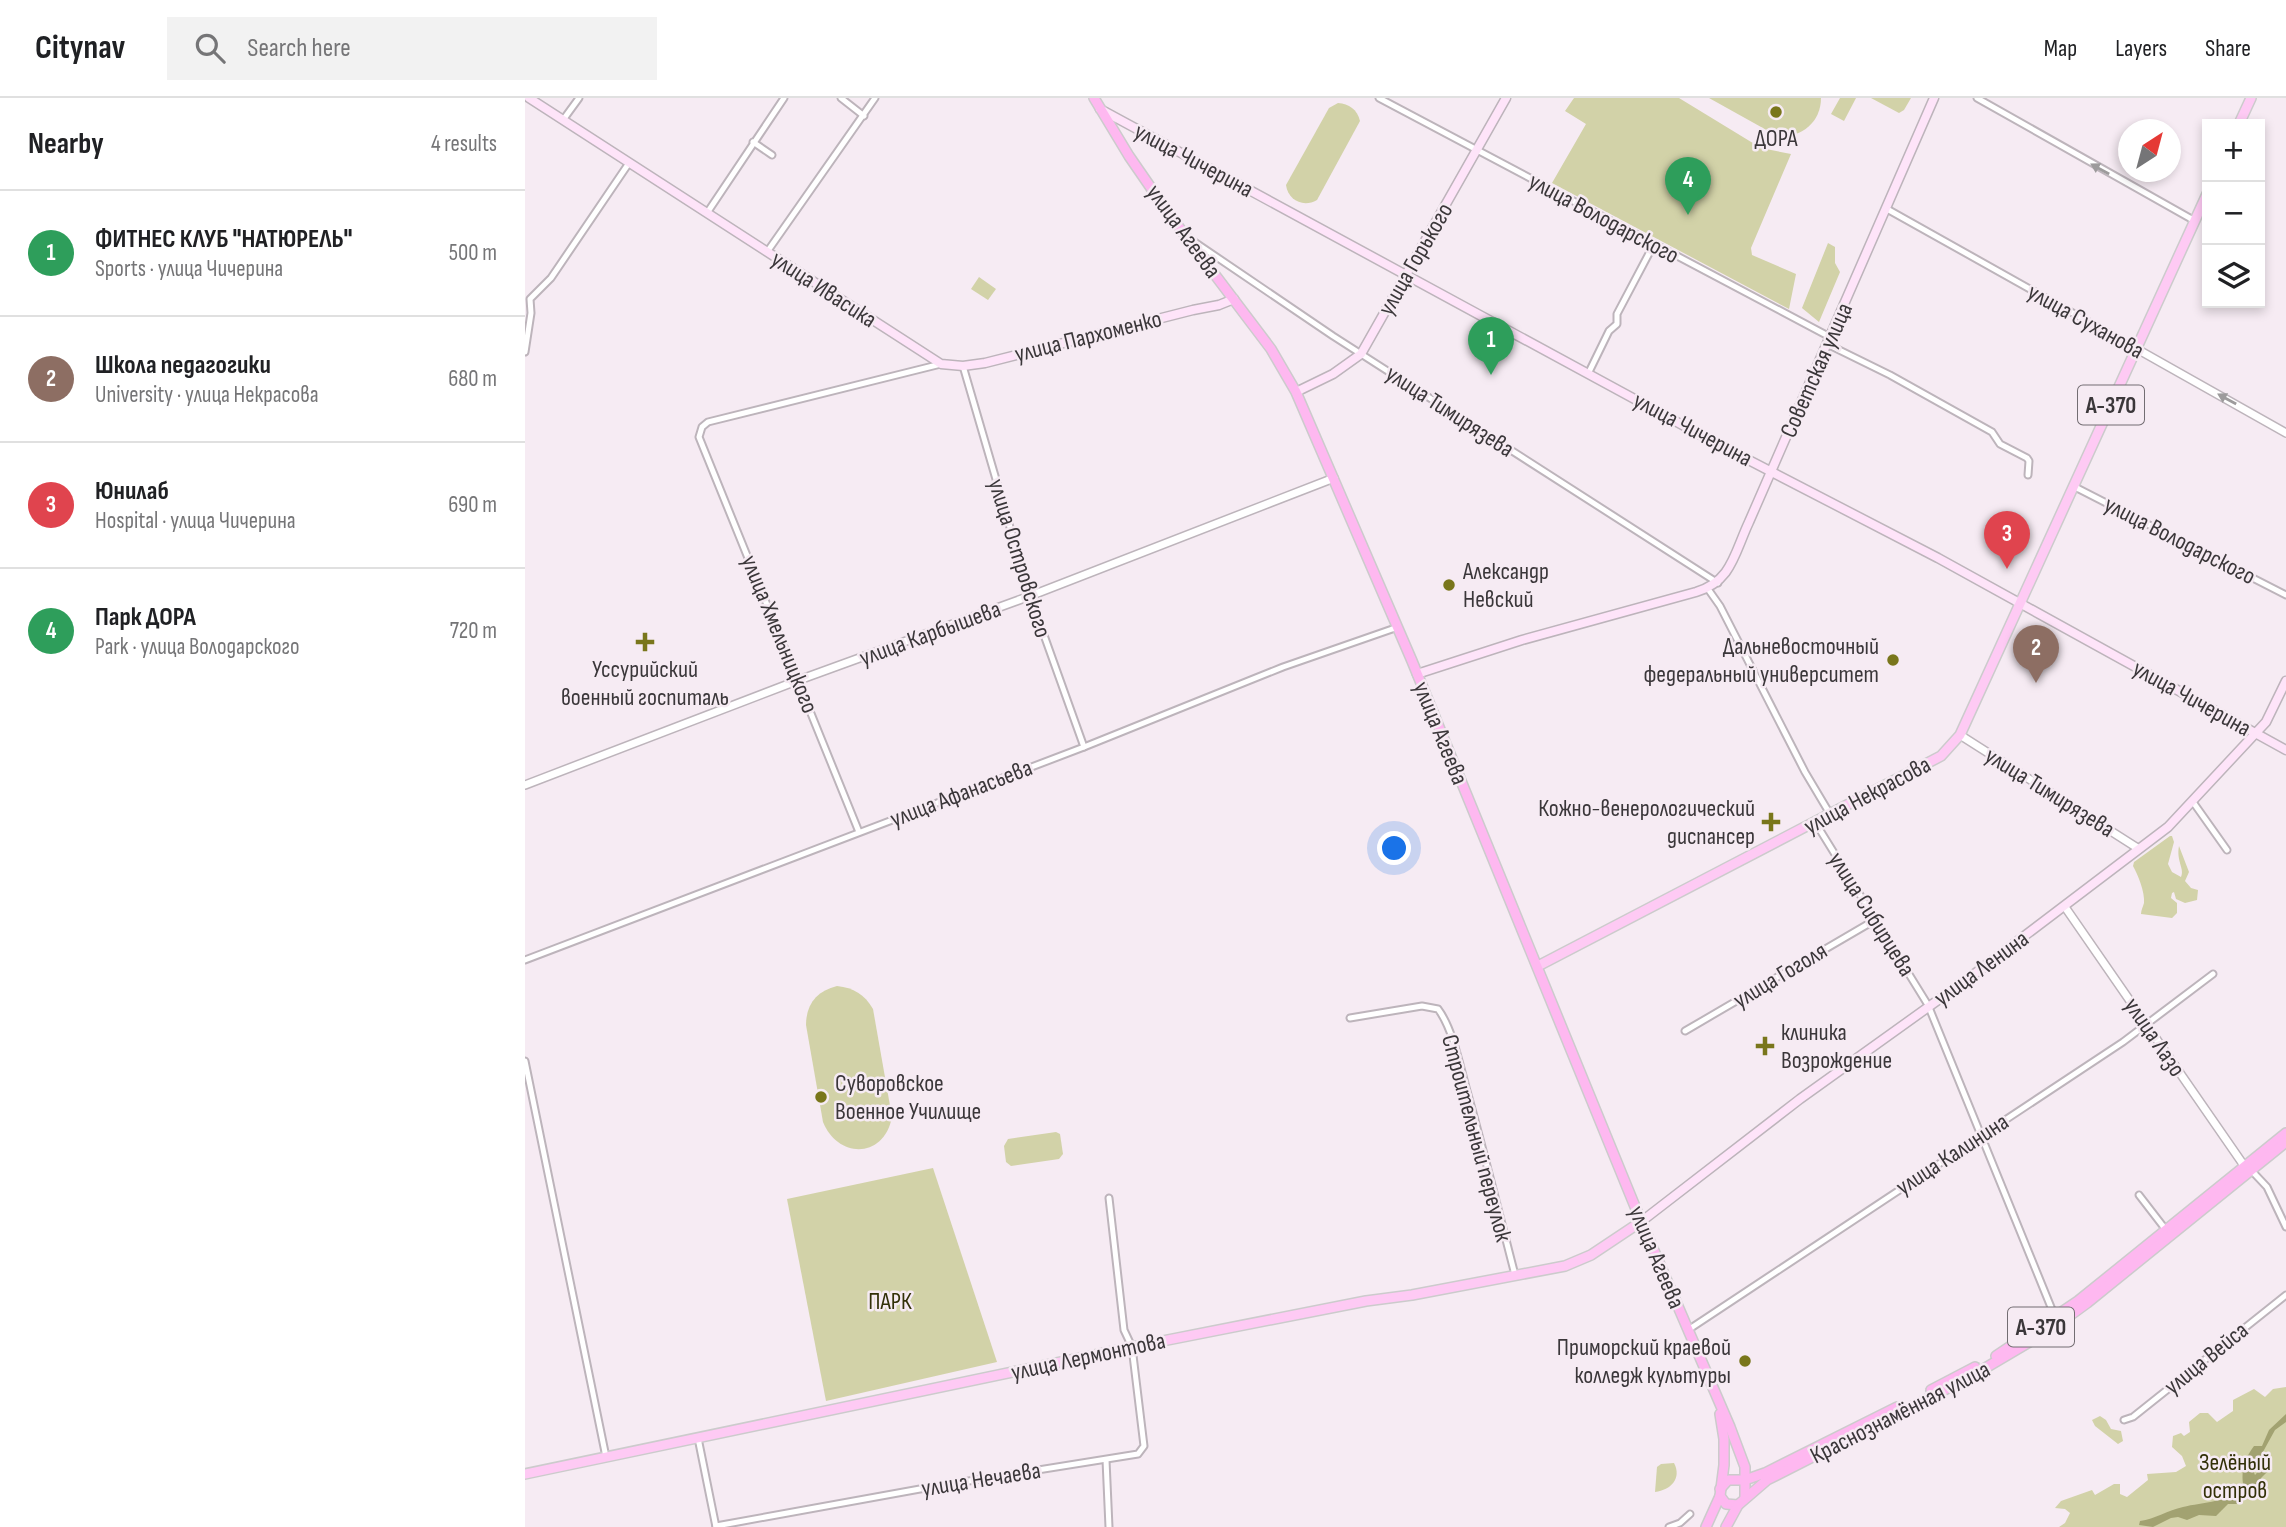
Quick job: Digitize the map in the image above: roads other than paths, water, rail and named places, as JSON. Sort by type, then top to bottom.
[{"type":"highway","name":"улица Агеева","points":[[1094,98],[1129,156],[1271,349],[1296,392],[1398,627],[1554,1003],[1641,1221],[1745,1467],[1745,1480]]},
{"type":"highway","name":"Краснознамённая улица","points":[[1742,1501],[1767,1480],[2010,1355],[2190,1215],[2286,1133]]},
{"type":"highway","name":"Краснознамённая улица","points":[[2248,1168],[2286,1142]]},
{"type":"highway","name":"Краснознамённая улица","points":[[1745,1480],[1775,1469],[1992,1359],[2057,1320],[2166,1230],[2190,1215]]},
{"type":"highway","name":"улица Агеева","points":[[1719,1406],[1724,1451],[1720,1492]]},
{"type":"highway","name":"А-370","points":[[1706,1527],[1720,1492],[1728,1480],[1745,1480],[1742,1501],[1726,1527]]},
{"type":"highway","points":[[1720,1492],[1726,1504],[1742,1501]]},
{"type":"main road","name":"улица Ивасика","points":[[529,98],[941,364]]},
{"type":"main road","name":"улица Горького","points":[[1296,392],[1333,374],[1361,354],[1506,98]]},
{"type":"main road","name":"Советская улица","points":[[1417,674],[1522,640],[1708,589],[1718,583],[1725,575],[1772,471],[1934,98]]},
{"type":"main road","points":[[2241,119],[2251,98]]},
{"type":"main road","name":"улица Чичерина","points":[[1100,109],[1588,374],[1943,561],[2286,750]]},
{"type":"main road","name":"улица Некрасова","points":[[1538,966],[1941,756],[1959,735],[2202,205]]},
{"type":"main road","name":"улица Пархоменко","points":[[941,364],[963,366],[985,363],[1234,299]]},
{"type":"main road","name":"улица Ленина","points":[[1641,1221],[1789,1107],[2066,907],[2168,827],[2266,722],[2286,681]]},
{"type":"main road","name":"улица Лермонтова","points":[[525,1474],[1132,1347],[1572,1264],[1591,1255],[1641,1221]]},
{"type":"street","points":[[563,120],[579,98]]},
{"type":"street","points":[[707,213],[784,98]]},
{"type":"street","points":[[841,98],[863,116]]},
{"type":"street","points":[[767,252],[875,98]]},
{"type":"street","name":"улица Володарского","points":[[1379,98],[1654,244],[1993,432],[2000,444],[2027,458],[2028,475]]},
{"type":"street","points":[[1977,98],[2195,221]]},
{"type":"street","points":[[753,142],[772,155]]},
{"type":"street","points":[[525,352],[531,313],[527,300],[551,278],[629,163]]},
{"type":"street","name":"улица Суханова","points":[[1887,209],[2286,433]]},
{"type":"street","name":"улица Тимирязева","points":[[1185,235],[1361,354],[1718,583]]},
{"type":"street","points":[[1588,374],[1609,331],[1617,324],[1617,314],[1654,244]]},
{"type":"street","name":"улица Хмельницкого","points":[[859,832],[699,437],[702,427],[708,422],[941,364]]},
{"type":"street","name":"улица Островского","points":[[963,366],[1030,596],[1084,747]]},
{"type":"street","name":"улица Карбышева","points":[[525,785],[799,680],[1030,596],[1334,478]]},
{"type":"street","name":"улица Володарского","points":[[2073,486],[2286,595]]},
{"type":"street","name":"улица Сибирцева","points":[[1708,589],[1720,606],[1805,772],[1830,814]]},
{"type":"street","name":"улица Афанасьева","points":[[525,960],[1084,747],[1270,672],[1398,627]]},
{"type":"street","name":"улица Тимирязева","points":[[1959,735],[2140,849]]},
{"type":"street","points":[[2193,802],[2227,850]]},
{"type":"street","name":"улица Сибирцева","points":[[1815,822],[1928,1005],[2057,1320]]},
{"type":"street","name":"улица Лазо","points":[[2066,907],[2248,1168],[2267,1187],[2286,1227]]},
{"type":"street","name":"улица Гоголя","points":[[1685,1031],[1875,920]]},
{"type":"street","name":"улица Калинина","points":[[1688,1330],[2123,1042],[2213,974]]},
{"type":"street","name":"Строительный переулок","points":[[1350,1018],[1422,1006],[1438,1009],[1443,1016],[1486,1161],[1515,1275]]},
{"type":"street","points":[[525,1061],[606,1457]]},
{"type":"street","points":[[2139,1195],[2166,1230]]},
{"type":"street","points":[[1109,1198],[1124,1330],[1132,1347]]},
{"type":"street","name":"улица Вейса","points":[[2124,1420],[2133,1417],[2286,1295]]},
{"type":"street","name":"улица Нечаева","points":[[716,1527],[931,1487],[1138,1454],[1144,1446],[1132,1347]]},
{"type":"street","points":[[698,1438],[716,1527]]},
{"type":"street","points":[[1106,1460],[1109,1527]]},
{"type":"street","points":[[1669,1527],[1680,1523],[1690,1514]]},
{"type":"place","name":"ДОРА","points":[[1776,112]]},
{"type":"place","name":"Парк ДОРА","points":[[1688,215]]},
{"type":"place","name":"ФИТНЕС КЛУБ \"НАТЮРЕЛЬ\"","points":[[1491,375]]},
{"type":"place","name":"Юнилаб","points":[[2007,569]]},
{"type":"place","name":"Александр Невский","points":[[1449,585]]},
{"type":"place","name":"Уссурийский военный госпиталь","points":[[645,642]]},
{"type":"place","name":"Дальневосточный федеральный университет","points":[[1893,660]]},
{"type":"place","name":"Школа педагогики","points":[[2036,683]]},
{"type":"place","name":"Кожно-венерологический диспансер","points":[[1771,822]]},
{"type":"place","name":"клиника Возрождение","points":[[1765,1046]]},
{"type":"place","name":"Суворовское Военное Училище","points":[[821,1097]]},
{"type":"place","name":"Приморский краевой колледж культуры","points":[[1745,1361]]},
{"type":"park label","name":"ПАРК","points":[[890,1301]]},
{"type":"park label","name":"Зелёный остров","points":[[2235,1476]]}]
